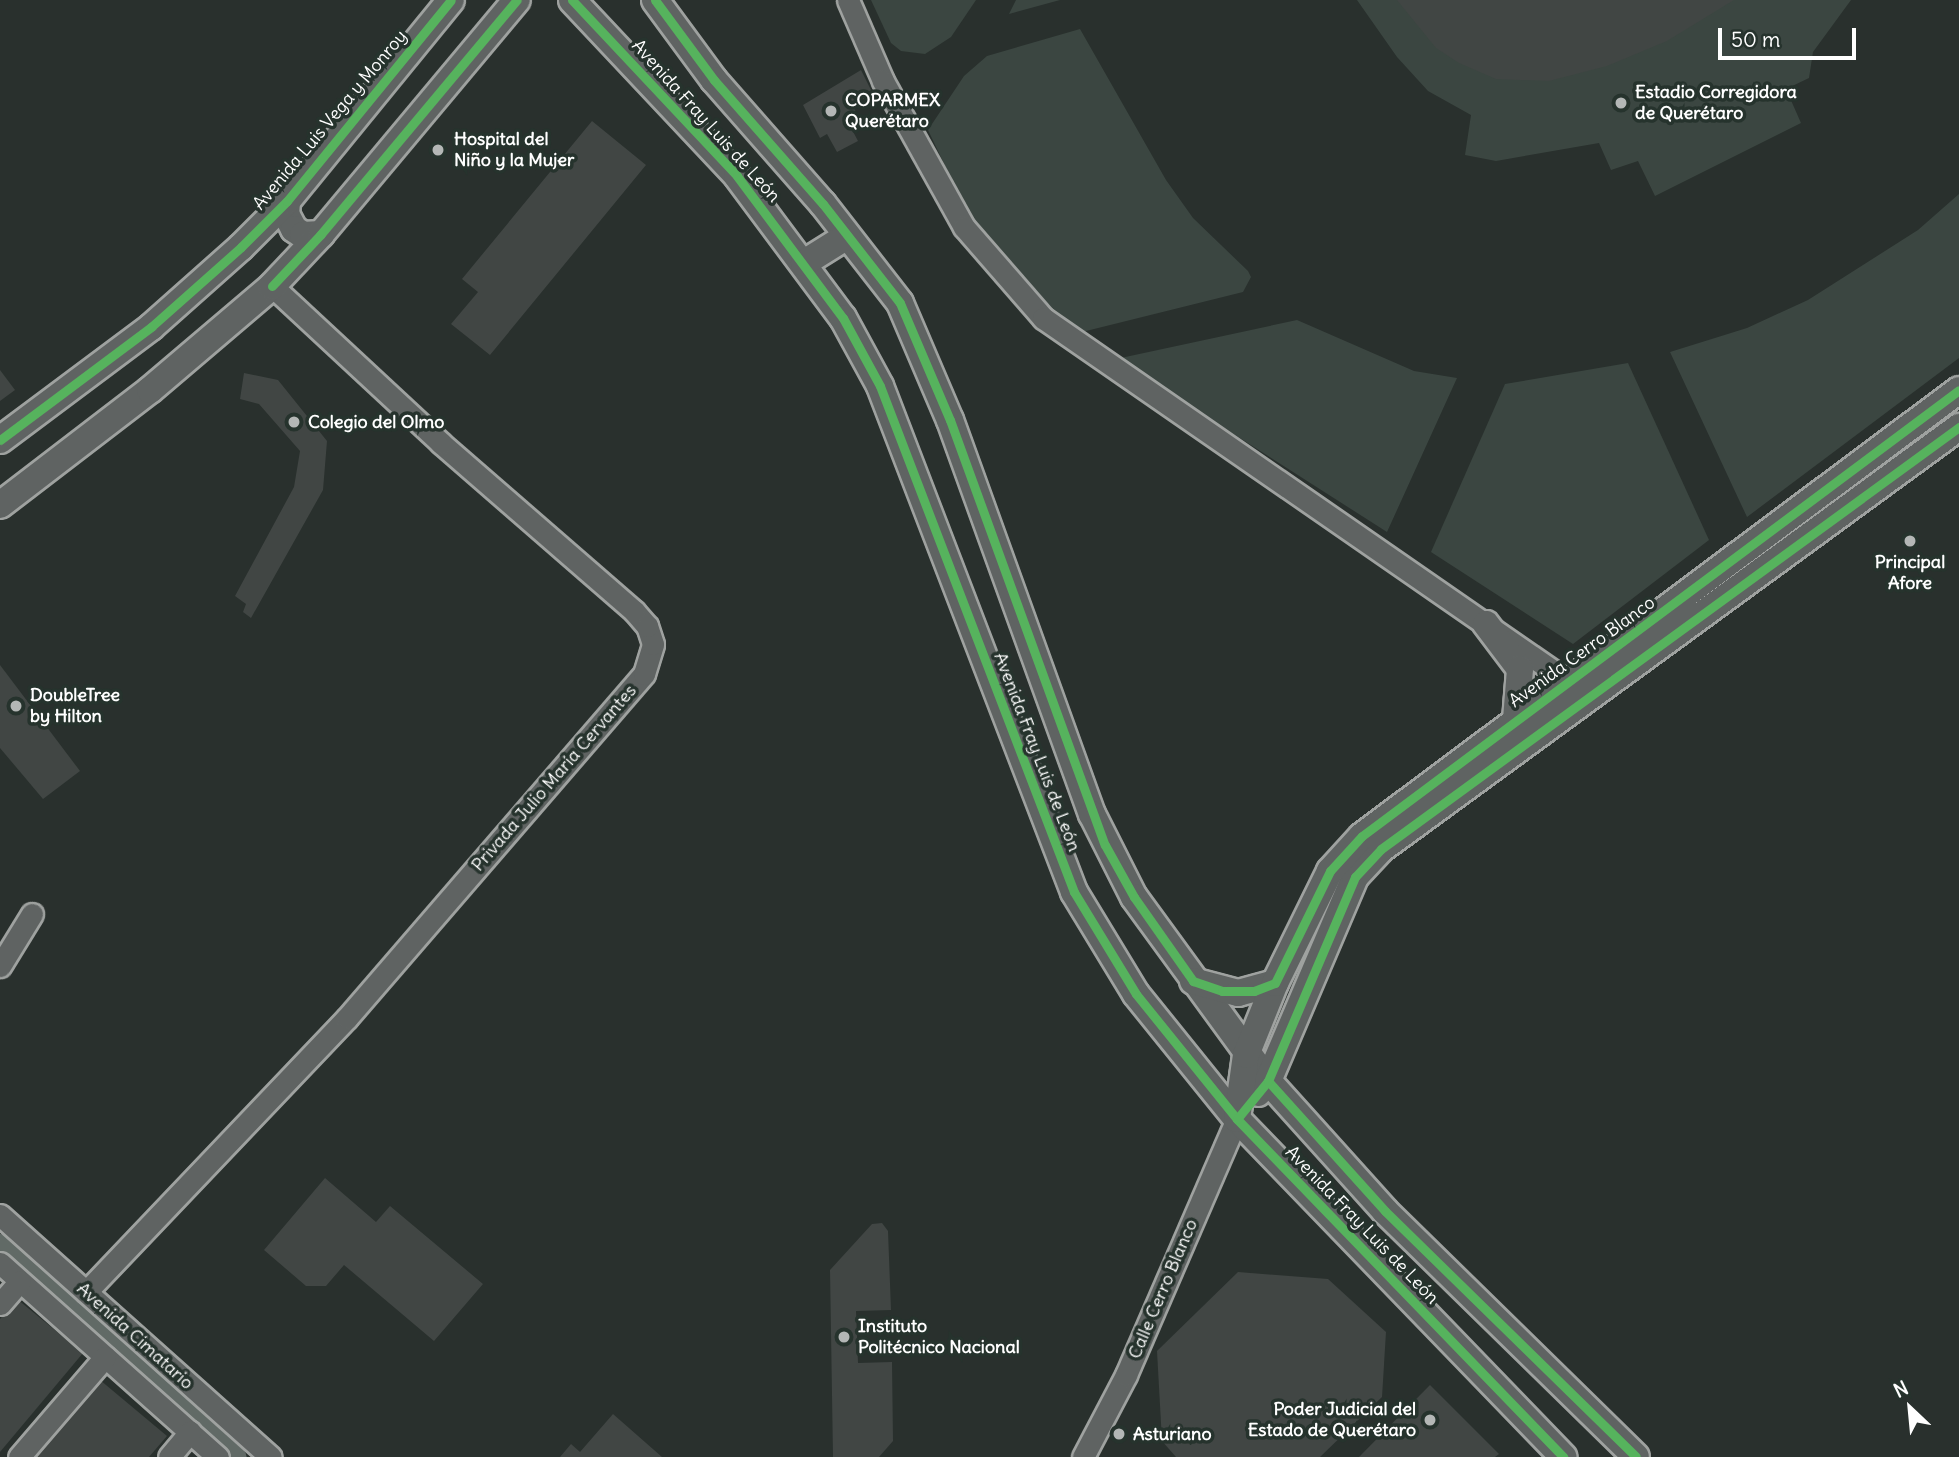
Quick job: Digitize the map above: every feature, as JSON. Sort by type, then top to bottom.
[{"type":"main road","name":"Avenida Luis Vega y Monroy","points":[[0,440],[151,327],[287,201],[451,0]]},
{"type":"main road","points":[[0,505],[149,390],[272,286],[321,233],[517,0]]},
{"type":"main road","name":"Avenida Fray Luis de León","points":[[572,0],[737,176],[843,318],[880,386],[1074,892],[1143,1004],[1237,1119],[1563,1457]]},
{"type":"main road","name":"Avenida Fray Luis de León","points":[[655,0],[714,80],[900,303],[920,344],[1105,845],[1134,897],[1268,1082],[1385,1211],[1636,1457]]},
{"type":"main road","points":[[287,201],[286,214],[294,229],[303,235],[321,233]]},
{"type":"main road","points":[[804,264],[846,236]]},
{"type":"main road","name":"Avenida Cerro Blanco","points":[[1237,1119],[1246,1055],[1275,984],[1339,859],[1371,829],[1959,390]]},
{"type":"main road","points":[[1237,1119],[1268,1082],[1355,877],[1381,849],[1959,427]]},
{"type":"main road","points":[[1486,624],[1520,669],[1516,720]]},
{"type":"main road","points":[[1193,981],[1238,993],[1275,984]]},
{"type":"street","points":[[848,0],[883,81],[964,227],[1043,318],[1431,591],[1486,624],[1569,682]]},
{"type":"street","name":"Privada Julio María Cervantes","points":[[86,1292],[346,1018],[644,674],[653,644],[647,626],[634,611],[441,443],[272,286]]},
{"type":"street","points":[[0,966],[32,914]]},
{"type":"street","name":"Calle Cerro Blanco","points":[[1083,1457],[1126,1374],[1237,1119]]},
{"type":"street","name":"Avenida Cimatario","points":[[0,1215],[271,1457]]},
{"type":"street","name":"Avenida Cimatario","points":[[0,1263],[218,1457]]},
{"type":"street","points":[[0,1304],[20,1281]]},
{"type":"street","points":[[19,1457],[105,1357]]},
{"type":"street","points":[[169,1457],[190,1433]]},
{"type":"shaded area","points":[[871,0],[976,0],[951,37],[925,54],[901,51],[891,43]]},
{"type":"shaded area","points":[[1016,0],[1060,0],[1009,14]]},
{"type":"shaded area","name":"Estadio Corregidora de Querétaro","points":[[1357,0],[1851,0],[1813,52],[1809,78],[1786,89],[1801,123],[1655,196],[1638,161],[1611,170],[1599,143],[1496,161],[1465,155],[1471,115],[1428,91],[1397,57]]},
{"type":"shaded area","points":[[1080,29],[1166,180],[1193,218],[1248,271],[1251,277],[1243,292],[1078,333],[1025,284],[987,239],[958,193],[928,130],[964,76],[987,56]]},
{"type":"shaded area","points":[[1959,194],[1959,358],[1747,517],[1670,352],[1747,328],[1808,300],[1918,230]]},
{"type":"shaded area","points":[[1297,320],[1414,371],[1457,378],[1387,532],[1116,359]]},
{"type":"shaded area","points":[[1628,363],[1709,540],[1573,644],[1431,552],[1505,384]]},
{"type":"building","points":[[1397,0],[1734,0],[1667,41],[1607,66],[1549,81],[1496,79],[1459,63],[1436,48]]},
{"type":"building","name":"COPARMEX Querétaro","points":[[861,70],[873,94],[852,105],[859,117],[848,122],[858,141],[837,152],[827,134],[820,138],[803,105]]},
{"type":"building","points":[[592,121],[646,165],[490,355],[451,324],[478,292],[462,279]]},
{"type":"building","points":[[0,370],[15,390],[0,401]]},
{"type":"building","points":[[244,373],[278,380],[327,441],[323,490],[251,618],[243,612],[246,604],[235,596],[294,487],[300,451],[259,404],[240,399]]},
{"type":"building","name":"DoubleTree by Hilton","points":[[0,665],[80,771],[43,799],[0,748]]},
{"type":"building","points":[[325,1178],[376,1222],[390,1206],[483,1284],[434,1341],[344,1265],[326,1286],[306,1286],[264,1250]]},
{"type":"building","name":"Instituto Politécnico Nacional","points":[[882,1223],[888,1231],[891,1310],[856,1311],[858,1363],[892,1362],[893,1441],[879,1457],[833,1457],[830,1270],[872,1224]]},
{"type":"building","points":[[1238,1272],[1328,1279],[1386,1332],[1382,1397],[1320,1457],[1176,1457],[1162,1441],[1157,1351]]},
{"type":"building","points":[[17,1299],[83,1353],[0,1452],[0,1319]]},
{"type":"building","points":[[100,1380],[167,1436],[149,1457],[36,1457]]},
{"type":"building","name":"Poder Judicial del Estado de Querétaro","points":[[1430,1385],[1499,1454],[1495,1457],[1359,1457]]},
{"type":"building","points":[[613,1414],[662,1457],[560,1457],[571,1444],[580,1452]]},
{"type":"waterway","points":[[0,1243],[237,1457]]},
{"type":"cycle path","points":[[0,440],[151,327],[241,247],[287,201],[451,0]]},
{"type":"cycle path","points":[[272,286],[321,234],[517,0]]},
{"type":"cycle path","points":[[572,0],[737,176],[843,318],[880,386],[1074,892],[1136,994],[1237,1119],[1563,1457]]},
{"type":"cycle path","points":[[655,0],[714,80],[823,204],[900,303],[950,420],[1105,845],[1134,897],[1193,981],[1222,991],[1254,991],[1275,983],[1330,871],[1362,836],[1959,390]]},
{"type":"cycle path","points":[[1237,1119],[1268,1081],[1355,877],[1381,849],[1959,427]]},
{"type":"cycle path","points":[[1268,1081],[1385,1211],[1636,1457]]},
{"type":"place","name":"Estadio Corregidora de Querétaro","points":[[1621,103]]},
{"type":"place","name":"COPARMEX Querétaro","points":[[831,111]]},
{"type":"place","name":"Hospital del Niño y la Mujer","points":[[438,150]]},
{"type":"place","name":"Colegio del Olmo","points":[[294,422]]},
{"type":"place","name":"Principal Afore","points":[[1910,541]]},
{"type":"place","name":"DoubleTree by Hilton","points":[[16,706]]},
{"type":"place","name":"Instituto Politécnico Nacional","points":[[844,1337]]},
{"type":"place","name":"Poder Judicial del Estado de Querétaro","points":[[1430,1420]]},
{"type":"place","name":"Asturiano","points":[[1119,1434]]}]
